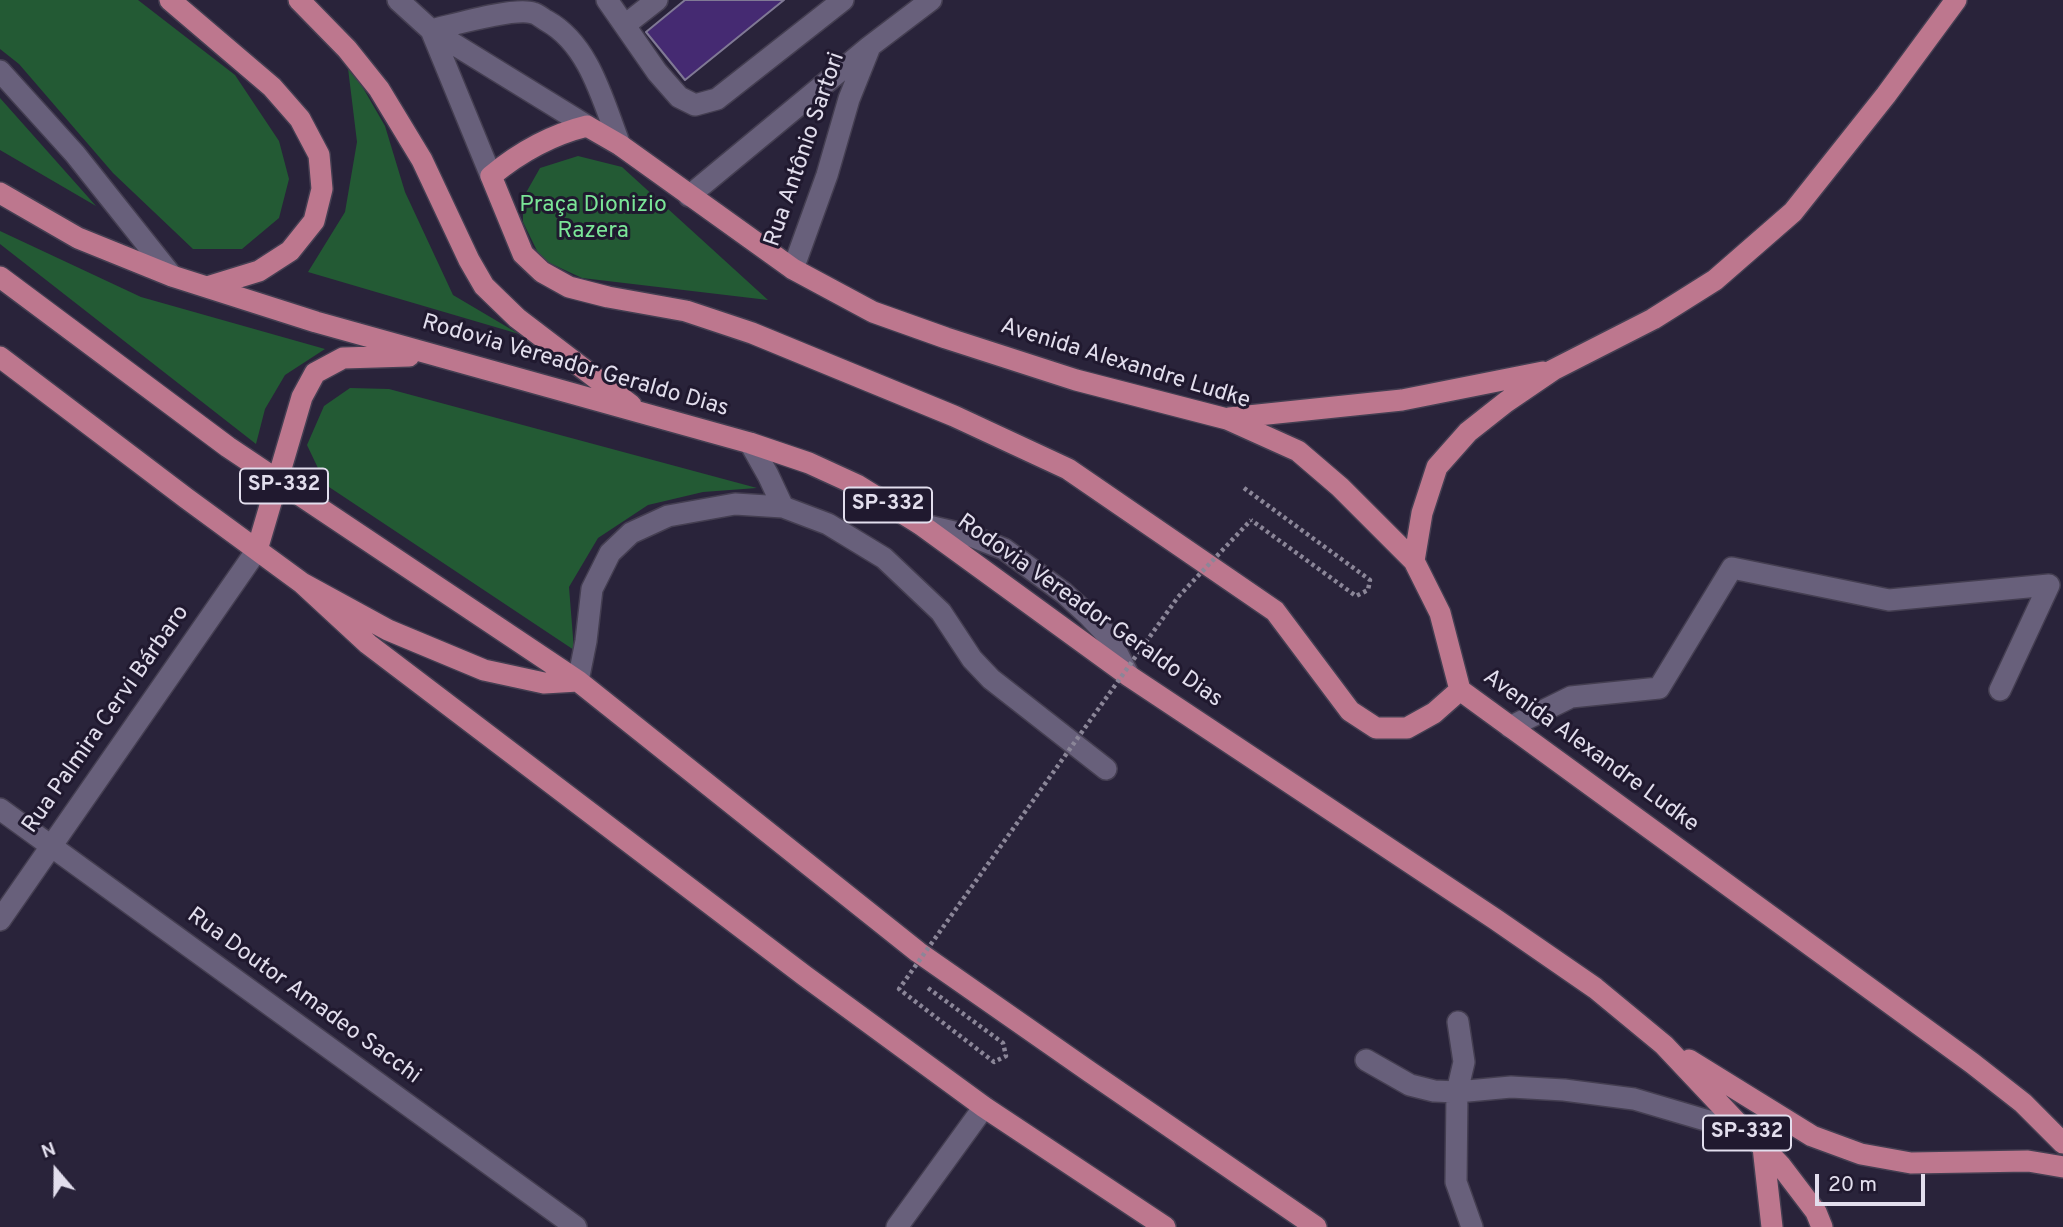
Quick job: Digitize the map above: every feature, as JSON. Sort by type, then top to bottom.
[{"type":"main road","points":[[170,0],[272,87],[300,119],[319,155],[322,189],[314,221],[290,251],[259,271],[207,287]]},
{"type":"main road","points":[[299,0],[347,49],[379,89],[422,160],[484,286],[517,318],[642,414]]},
{"type":"main road","points":[[1414,561],[1422,513],[1437,467],[1468,432],[1553,370],[1653,319],[1714,279],[1793,212],[1886,95],[1956,0]]},
{"type":"main road","points":[[587,126],[536,144],[514,157],[491,176],[523,254],[542,272],[569,287],[686,311],[752,333],[954,416],[1068,468],[1275,611],[1350,711],[1376,728],[1407,728],[1434,713],[1460,690]]},
{"type":"main road","name":"Avenida Alexandre Ludke","points":[[587,126],[620,145],[793,269],[873,312],[1076,380],[1227,419],[1298,452],[1340,487],[1414,561],[1440,613],[1460,690],[1972,1063],[2023,1103],[2063,1143]]},
{"type":"main road","name":"Rodovia Vereador Geraldo Dias","points":[[0,193],[78,238],[172,276],[316,322],[750,443],[809,463],[857,485],[920,524],[1129,676],[1595,988],[1664,1045],[1763,1147],[1816,1212],[1822,1227]]},
{"type":"main road","name":"SP-332","points":[[0,277],[278,482],[578,681],[919,952],[1316,1227]]},
{"type":"main road","points":[[257,550],[302,397],[315,373],[343,358],[435,355]]},
{"type":"main road","points":[[0,357],[302,583],[368,644],[805,976],[984,1107],[1165,1227]]},
{"type":"main road","points":[[1227,419],[1402,400],[1553,370]]},
{"type":"main road","points":[[302,583],[388,630],[484,670],[544,683],[578,681]]},
{"type":"main road","points":[[1664,1045],[1812,1136],[1861,1154],[1911,1163],[2028,1161],[2063,1167]]},
{"type":"main road","points":[[1763,1147],[1772,1227]]},
{"type":"street","name":"Avenida Alexandre Ludke","points":[[398,0],[431,30],[587,126]]},
{"type":"street","points":[[607,0],[657,72],[679,97],[695,105],[717,99],[843,0]]},
{"type":"street","points":[[625,25],[657,0]]},
{"type":"street","name":"Rua Antônio Sartori","points":[[689,197],[869,47],[931,0]]},
{"type":"street","points":[[431,30],[506,14],[533,12],[556,26],[588,65],[620,145]]},
{"type":"street","name":"Avenida Alexandre Ludke","points":[[431,30],[491,176]]},
{"type":"street","name":"Rua Antônio Sartori","points":[[793,269],[869,47]]},
{"type":"street","points":[[0,71],[75,154],[172,276]]},
{"type":"street","points":[[750,443],[783,508]]},
{"type":"street","points":[[578,681],[592,589],[610,553],[631,533],[668,516],[735,504],[783,508],[828,524],[884,558],[941,612],[972,659],[990,679],[1106,769]]},
{"type":"street","points":[[920,524],[971,536],[1004,549],[1064,593],[1088,615],[1109,637],[1129,676]]},
{"type":"street","name":"Rua Palmira Cervi Bárbaro","points":[[0,920],[257,550]]},
{"type":"street","points":[[1510,727],[1571,697],[1659,688],[1732,568],[1889,600],[2049,585],[2000,690]]},
{"type":"street","name":"Rua Doutor Amadeo Sacchi","points":[[0,809],[576,1227]]},
{"type":"street","points":[[1458,1022],[1464,1062],[1457,1092],[1456,1182],[1472,1227]]},
{"type":"street","points":[[1366,1060],[1409,1085],[1434,1091],[1457,1092],[1511,1087],[1576,1091],[1634,1099],[1746,1132]]},
{"type":"street","points":[[897,1227],[984,1107]]},
{"type":"path","points":[[928,988],[1003,1043],[1006,1056],[994,1062],[899,989],[1178,597],[1251,520],[1356,596],[1368,590],[1370,580],[1244,488]]},
{"type":"green space","points":[[0,0],[138,0],[235,75],[279,141],[289,179],[279,218],[242,249],[193,249],[113,173],[19,64],[0,49]]},
{"type":"green space","points":[[347,60],[385,126],[405,192],[453,295],[519,334],[308,272],[345,212],[357,142]]},
{"type":"green space","points":[[0,98],[96,206],[0,150]]},
{"type":"green space","name":"Praça Dionizio Razera","points":[[578,156],[622,167],[768,300],[582,278],[541,259],[523,222],[523,198],[540,168]]},
{"type":"green space","points":[[0,231],[141,297],[325,349],[285,375],[265,409],[256,444],[0,244]]},
{"type":"green space","points":[[350,388],[389,389],[757,488],[703,492],[648,505],[598,538],[569,587],[574,650],[326,485],[307,445],[324,406]]},
{"type":"building","points":[[685,0],[784,0],[685,80],[646,32]]}]
